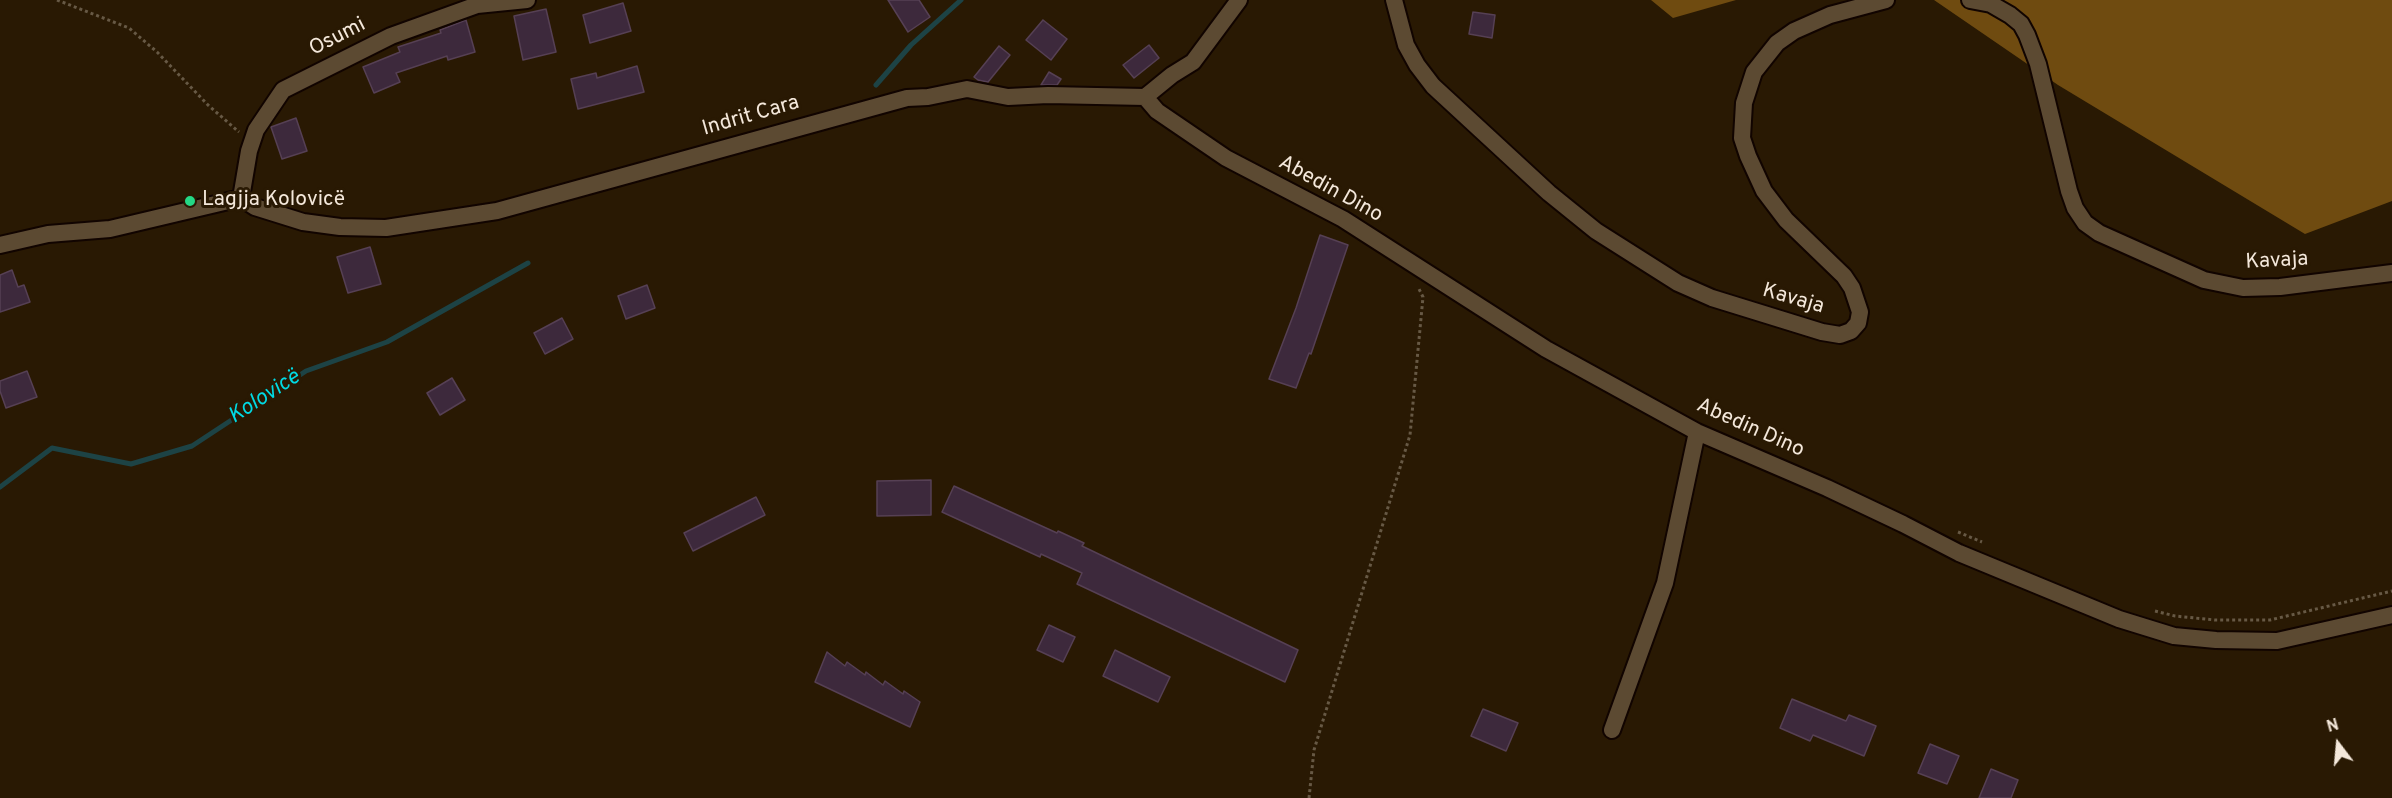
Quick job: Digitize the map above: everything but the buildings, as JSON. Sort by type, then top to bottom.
[{"type":"street","name":"Osumi","points":[[241,198],[251,143],[256,130],[283,90],[391,36],[477,5],[527,0]]},
{"type":"street","points":[[1145,98],[1172,75],[1193,62],[1239,0]]},
{"type":"street","name":"Kavaja","points":[[1394,0],[1406,45],[1417,65],[1433,86],[1549,193],[1596,231],[1669,278],[1712,298],[1822,332],[1840,335],[1851,331],[1858,323],[1860,312],[1852,288],[1844,276],[1786,220],[1764,191],[1742,138],[1742,120],[1748,86],[1754,72],[1778,43],[1794,31],[1812,22],[1886,0]]},
{"type":"street","name":"Kavaja","points":[[1970,0],[1991,4],[2021,24],[2038,64],[2075,208],[2085,223],[2098,233],[2185,273],[2204,280],[2243,288],[2280,287],[2392,273]]},
{"type":"street","name":"Indrit Cara","points":[[241,198],[255,207],[303,222],[340,227],[386,228],[497,211],[907,98],[928,97],[967,89],[1008,97],[1048,95],[1145,98]]},
{"type":"street","name":"Abedin Dino","points":[[1145,98],[1157,111],[1226,158],[1343,219],[1546,349],[1697,432],[1827,488],[1959,553],[2118,619],[2174,636],[2216,640],[2277,640],[2392,615]]},
{"type":"street","points":[[0,245],[48,234],[110,229],[241,198]]},
{"type":"street","points":[[1612,729],[1665,583],[1697,432]]},
{"type":"path","points":[[57,0],[129,28],[157,52],[208,105],[251,143]]},
{"type":"path","points":[[1310,798],[1314,750],[1410,435],[1423,297],[1417,287]]},
{"type":"path","points":[[1957,531],[1989,545]]},
{"type":"path","points":[[2153,610],[2175,616],[2215,620],[2270,620],[2392,591]]},
{"type":"shaded area","points":[[1651,0],[1736,0],[1673,18]]},
{"type":"shaded area","points":[[1934,0],[2392,0],[2392,201],[2305,234],[2058,85]]},
{"type":"waterway","name":"Kolovicë","points":[[876,85],[911,45],[961,0]]},
{"type":"waterway","name":"Kolovicë","points":[[0,487],[52,448],[131,464],[192,446],[306,371],[387,342],[528,263]]},
{"type":"place","name":"Lagjja Kolovicë","points":[[190,201]]}]
